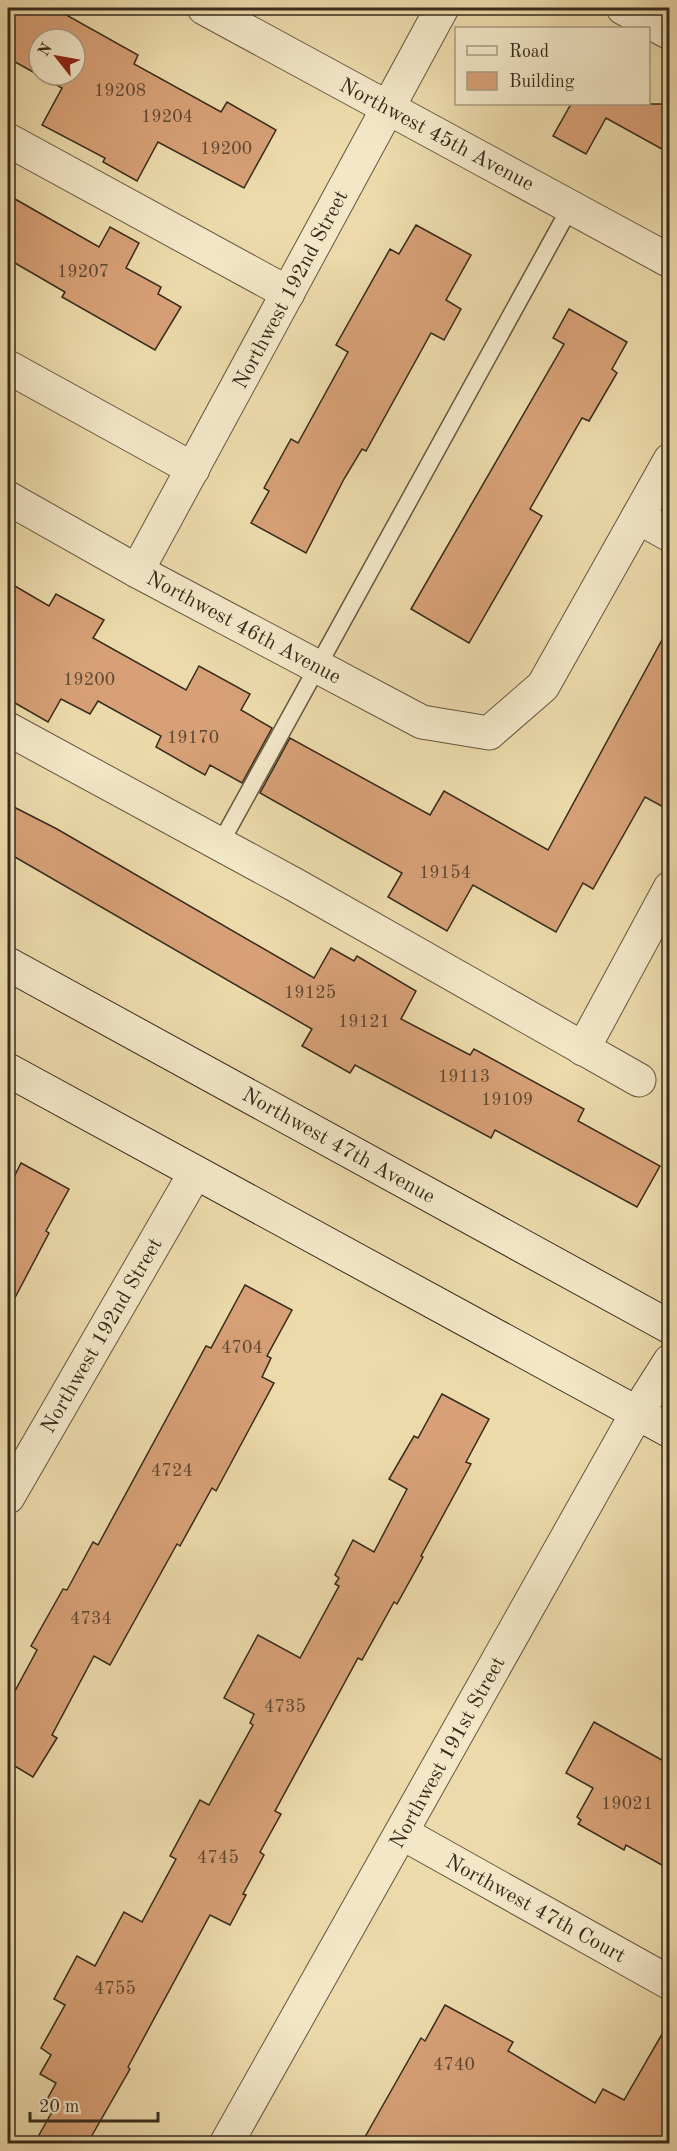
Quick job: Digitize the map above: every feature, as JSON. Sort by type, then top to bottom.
[{"type":"street","name":"Northwest 45th Avenue","points":[[204,8],[669,261]]},
{"type":"street","name":"Northwest 192nd Street","points":[[137,571],[442,8]]},
{"type":"street","points":[[623,8],[669,33]]},
{"type":"street","points":[[8,140],[288,293]]},
{"type":"street","points":[[8,367],[193,468]]},
{"type":"street","points":[[669,460],[638,517],[669,535]]},
{"type":"street","name":"Northwest 46th Avenue","points":[[8,498],[137,571],[422,722],[489,733],[543,686],[638,517]]},
{"type":"street","points":[[8,729],[220,844],[639,1080]]},
{"type":"street","points":[[583,1048],[669,888]]},
{"type":"street","name":"Northwest 47th Avenue","points":[[8,964],[669,1327]]},
{"type":"street","points":[[8,1070],[669,1431]]},
{"type":"street","name":"Northwest 192nd Street","points":[[8,1497],[195,1173]]},
{"type":"street","name":"Northwest 191st Street","points":[[226,2144],[637,1413],[669,1362]]},
{"type":"street","name":"Northwest 47th Court","points":[[402,1833],[669,1983]]},
{"type":"lane","points":[[220,844],[571,206]]},
{"type":"building","points":[[8,8],[54,8],[138,55],[134,64],[221,112],[227,102],[276,130],[244,188],[158,142],[137,181],[103,162],[105,158],[42,125],[62,88],[60,87],[87,87],[87,27],[27,27],[27,69],[8,58]]},
{"type":"building","points":[[669,104],[669,153],[606,118],[586,154],[553,136],[570,105]]},
{"type":"building","points":[[8,195],[99,247],[110,227],[139,243],[126,268],[161,287],[158,294],[181,307],[155,350],[62,297],[65,292],[8,259]]},
{"type":"building","points":[[416,225],[471,255],[446,300],[461,309],[444,340],[431,333],[366,451],[362,449],[344,479],[306,553],[251,523],[269,491],[264,488],[291,439],[298,443],[348,352],[336,345],[390,249],[399,254]]},
{"type":"building","points":[[569,309],[627,342],[612,369],[617,373],[589,421],[582,418],[530,509],[542,516],[469,643],[411,609],[564,344],[553,338]]},
{"type":"building","points":[[8,582],[49,606],[56,594],[104,620],[93,638],[186,690],[199,666],[250,694],[241,710],[272,728],[242,783],[210,765],[205,775],[156,747],[161,736],[98,701],[90,714],[61,699],[48,722],[8,699]]},
{"type":"building","points":[[669,627],[669,810],[645,797],[593,889],[583,883],[556,932],[473,885],[447,931],[388,897],[402,873],[260,793],[290,738],[430,815],[444,791],[548,850]]},
{"type":"building","points":[[8,804],[57,829],[314,978],[331,948],[354,961],[357,956],[416,991],[401,1019],[470,1055],[474,1049],[584,1109],[578,1121],[660,1166],[637,1207],[495,1130],[491,1138],[355,1065],[350,1073],[302,1046],[312,1029],[8,853]]},
{"type":"building","points":[[21,1163],[69,1189],[8,1311],[8,1189]]},
{"type":"building","points":[[245,1285],[292,1310],[267,1356],[271,1358],[262,1377],[274,1383],[216,1491],[212,1488],[180,1546],[177,1544],[110,1665],[94,1656],[52,1735],[57,1738],[33,1777],[8,1762],[8,1704],[37,1650],[31,1646],[63,1589],[67,1590],[93,1542],[98,1545],[206,1346],[211,1348]]},
{"type":"building","points":[[442,1394],[489,1419],[466,1462],[471,1464],[421,1556],[423,1557],[397,1604],[394,1602],[362,1660],[358,1658],[275,1811],[281,1814],[260,1852],[264,1855],[243,1894],[246,1895],[230,1925],[210,1915],[128,2067],[130,2069],[87,2144],[34,2144],[53,2110],[44,2105],[56,2083],[40,2074],[51,2055],[41,2048],[65,2005],[54,1999],[77,1956],[95,1966],[124,1912],[142,1922],[176,1859],[170,1856],[200,1800],[209,1805],[253,1725],[250,1723],[254,1714],[224,1698],[258,1635],[300,1658],[339,1586],[335,1584],[339,1578],[335,1575],[353,1540],[374,1552],[407,1489],[389,1479],[414,1436],[418,1438]]},
{"type":"building","points":[[594,1722],[669,1764],[669,1869],[626,1845],[624,1850],[578,1824],[581,1820],[577,1817],[593,1788],[566,1773]]},
{"type":"building","points":[[445,2005],[513,2042],[508,2051],[595,2103],[603,2089],[624,2100],[669,2022],[669,2144],[361,2144],[421,2038],[425,2041]]}]
